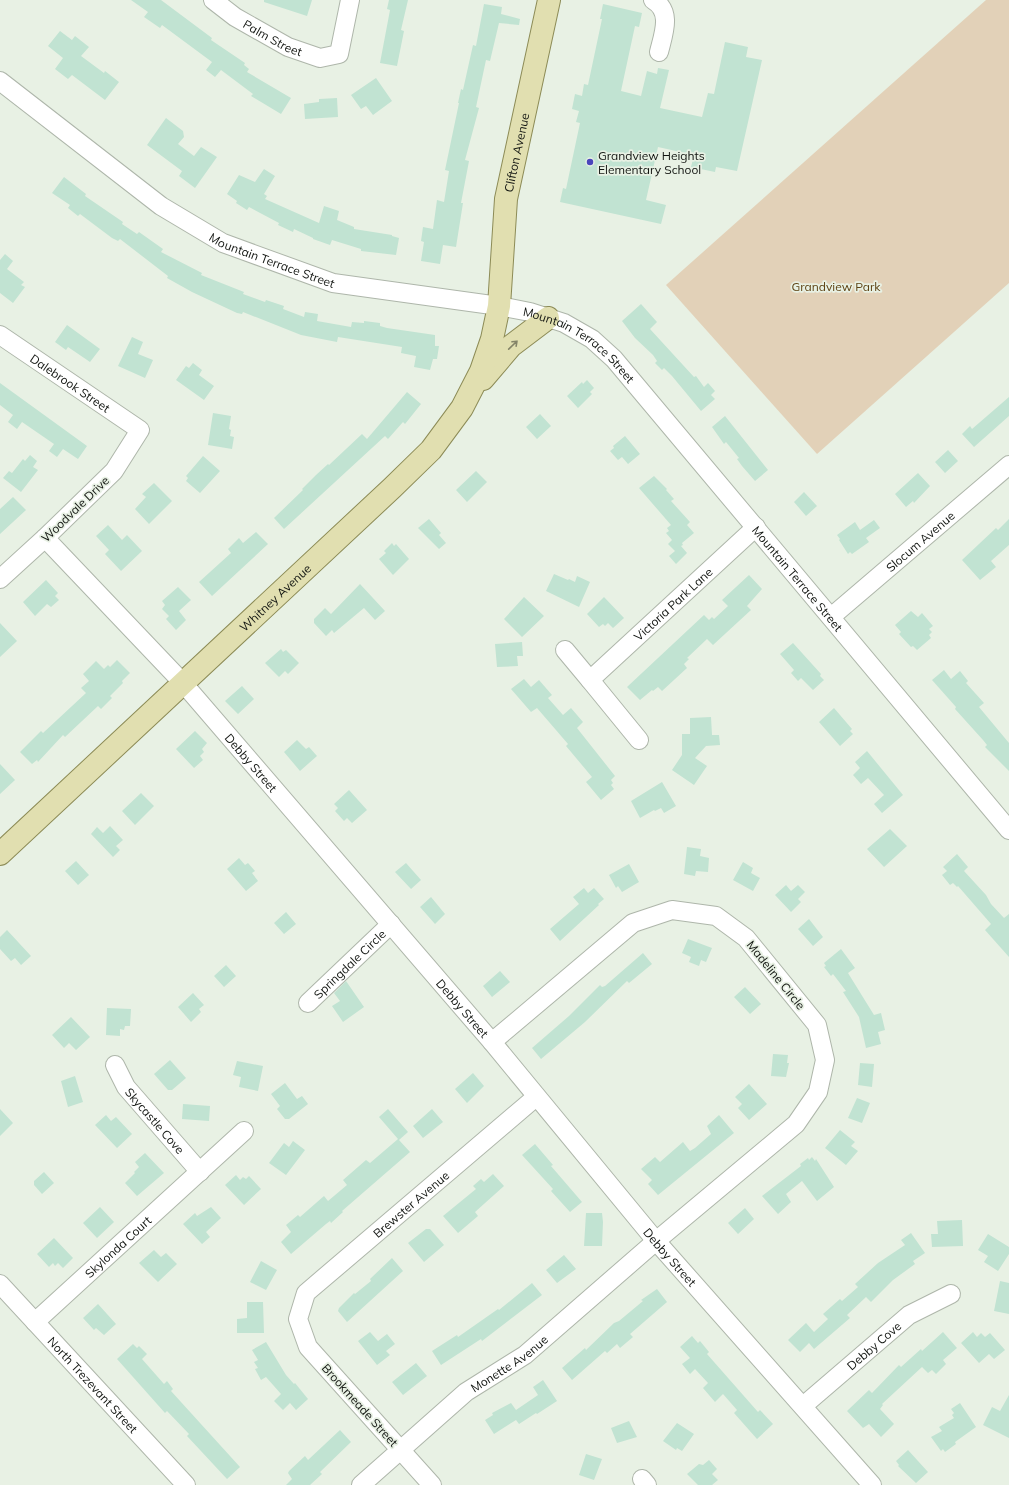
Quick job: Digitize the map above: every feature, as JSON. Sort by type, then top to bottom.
[{"type":"main road","name":"Clifton Avenue","points":[[499,306],[506,199],[549,0]]},
{"type":"main road","name":"Whitney Avenue","points":[[0,854],[431,450],[462,408],[481,371],[492,339],[499,306]]},
{"type":"main road","points":[[469,395],[511,346],[548,318]]},
{"type":"street","name":"Palm Street","points":[[213,0],[235,17],[288,47],[320,58],[339,54],[350,0]]},
{"type":"street","points":[[653,0],[660,6],[666,20],[659,52]]},
{"type":"street","name":"Mountain Terrace Street","points":[[0,81],[161,206],[223,243],[333,283],[499,306],[564,323],[592,339],[614,359],[832,617],[1009,830]]},
{"type":"street","name":"Dalebrook Street","points":[[0,335],[140,430]]},
{"type":"street","name":"Woodvale Drive","points":[[0,579],[46,538],[114,471],[140,430]]},
{"type":"street","name":"Slocum Avenue","points":[[832,617],[1009,465]]},
{"type":"street","name":"Victoria Park Lane","points":[[590,680],[756,527]]},
{"type":"street","name":"Debby Street","points":[[46,538],[183,684],[492,1042],[656,1241],[872,1485]]},
{"type":"street","points":[[565,650],[639,740]]},
{"type":"street","name":"Madeline Circle","points":[[492,1042],[633,923],[672,910],[716,916],[746,938],[817,1025],[825,1060],[818,1092],[796,1124],[656,1241]]},
{"type":"street","name":"Springdale Circle","points":[[308,1003],[391,924]]},
{"type":"street","name":"Skycastle Cove","points":[[116,1065],[126,1087],[200,1172]]},
{"type":"street","name":"Brewster Avenue","points":[[298,1319],[306,1293],[536,1097]]},
{"type":"street","name":"Skylonda Court","points":[[35,1322],[244,1131]]},
{"type":"street","name":"Monette Avenue","points":[[361,1485],[466,1392],[525,1355],[656,1241]]},
{"type":"street","name":"North Trezevant Street","points":[[0,1284],[186,1485]]},
{"type":"street","name":"Debby Cove","points":[[803,1406],[909,1315],[951,1294]]},
{"type":"street","name":"Brookmeade Street","points":[[298,1319],[308,1347],[432,1485]]},
{"type":"green space","name":"Grandview Park","points":[[986,0],[1009,0],[1009,283],[817,454],[666,285]]},
{"type":"building","points":[[131,0],[161,0],[212,38],[211,40],[245,63],[244,65],[249,69],[247,72],[291,98],[281,114],[251,96],[253,94],[221,70],[215,77],[206,70],[212,62],[162,25],[160,28],[144,17],[148,12]]},
{"type":"building","points":[[264,0],[312,0],[307,16],[264,2]]},
{"type":"building","points":[[389,0],[408,0],[401,30],[404,31],[397,66],[380,63],[390,10],[387,9]]},
{"type":"building","points":[[484,4],[502,7],[501,14],[520,19],[519,25],[499,23],[490,61],[486,60],[476,107],[479,108],[465,160],[469,161],[461,203],[463,203],[456,247],[443,245],[440,264],[421,261],[424,242],[421,241],[423,227],[433,229],[437,200],[444,202],[449,171],[445,170],[458,103],[461,89],[463,90],[473,45],[476,46]]},
{"type":"building","points":[[603,4],[642,13],[639,27],[635,26],[621,91],[641,96],[647,71],[657,74],[658,68],[669,70],[660,108],[702,117],[708,93],[714,94],[725,42],[748,47],[746,57],[762,60],[737,171],[716,167],[715,172],[691,167],[694,155],[658,147],[646,200],[666,205],[661,224],[560,202],[563,188],[566,189],[580,123],[576,122],[579,111],[572,109],[575,94],[582,96],[584,84],[588,85],[602,19],[600,19]]},
{"type":"building","points":[[60,31],[72,40],[75,36],[89,47],[81,56],[119,82],[105,100],[72,75],[68,79],[55,69],[63,58],[48,46]]},
{"type":"building","points":[[376,78],[392,101],[373,115],[366,106],[361,109],[351,95]]},
{"type":"building","points":[[337,98],[338,117],[305,119],[304,104],[319,102],[319,99]]},
{"type":"building","points":[[166,118],[183,131],[184,137],[178,144],[194,156],[201,147],[217,157],[195,188],[179,176],[182,171],[147,145]]},
{"type":"building","points":[[264,169],[275,176],[264,194],[267,196],[265,199],[319,223],[324,206],[339,211],[337,220],[354,227],[354,229],[392,235],[399,238],[396,255],[361,251],[361,249],[332,240],[330,245],[313,239],[294,229],[293,232],[278,225],[279,223],[249,207],[247,210],[236,203],[237,201],[227,194],[239,175],[255,182]]},
{"type":"building","points":[[64,177],[86,194],[85,196],[123,222],[122,224],[137,234],[139,232],[163,249],[161,252],[202,273],[201,275],[244,292],[243,294],[265,302],[266,300],[284,306],[283,309],[304,317],[305,312],[318,314],[317,321],[351,327],[352,322],[364,323],[364,321],[380,323],[380,326],[387,328],[435,335],[435,346],[439,346],[437,359],[433,359],[430,370],[414,367],[416,356],[401,353],[402,347],[338,337],[337,342],[301,335],[243,312],[242,314],[237,313],[192,292],[167,278],[168,276],[120,239],[118,241],[112,238],[80,214],[78,216],[68,208],[70,205],[52,193]]},
{"type":"building","points":[[5,254],[13,261],[7,269],[24,282],[21,285],[25,287],[13,303],[0,293],[0,260]]},
{"type":"building","points":[[641,304],[657,322],[650,329],[694,377],[696,376],[704,387],[708,383],[715,391],[711,395],[715,399],[701,411],[672,376],[664,368],[662,370],[655,363],[657,361],[653,355],[635,338],[622,321]]},
{"type":"building","points":[[67,325],[100,349],[90,362],[68,347],[66,350],[55,342]]},
{"type":"building","points":[[132,337],[143,342],[138,354],[153,360],[145,378],[118,366]]},
{"type":"building","points":[[193,363],[202,370],[199,375],[214,386],[204,400],[176,380],[186,366],[189,368]]},
{"type":"building","points":[[587,380],[594,388],[590,392],[592,394],[578,408],[567,396],[582,382],[583,384]]},
{"type":"building","points":[[0,383],[87,446],[78,459],[63,449],[57,457],[49,451],[54,444],[22,422],[17,429],[8,422],[13,415],[0,405]]},
{"type":"building","points":[[407,392],[421,404],[405,424],[403,422],[388,439],[385,436],[284,529],[274,518],[316,475],[362,434],[367,439]]},
{"type":"building","points":[[1009,397],[1009,416],[974,447],[962,434],[970,426],[972,429]]},
{"type":"building","points":[[213,413],[231,416],[229,429],[231,430],[230,436],[234,437],[232,449],[208,445]]},
{"type":"building","points":[[540,414],[551,426],[537,439],[526,427]]},
{"type":"building","points":[[725,416],[768,470],[755,481],[737,459],[739,458],[726,442],[724,444],[712,427]]},
{"type":"building","points":[[625,436],[640,454],[628,464],[622,457],[618,460],[610,451],[614,448],[613,446]]},
{"type":"building","points":[[948,450],[958,461],[945,473],[935,462]]},
{"type":"building","points":[[30,455],[37,461],[33,467],[38,470],[21,492],[3,478],[9,471],[12,473],[23,459],[25,461]]},
{"type":"building","points":[[203,456],[220,471],[200,493],[186,481],[188,478],[186,476]]},
{"type":"building","points":[[476,471],[487,482],[467,502],[456,490]]},
{"type":"building","points":[[918,473],[930,486],[914,503],[913,501],[906,507],[895,494]]},
{"type":"building","points":[[654,476],[667,489],[666,490],[674,499],[671,501],[690,522],[687,525],[694,533],[682,543],[683,545],[681,546],[687,553],[676,564],[669,556],[675,551],[668,544],[672,540],[666,533],[669,531],[667,528],[671,525],[639,488]]},
{"type":"building","points":[[154,483],[172,501],[149,524],[135,509],[146,497],[142,494]]},
{"type":"building","points":[[804,492],[817,506],[806,516],[794,502]]},
{"type":"building","points":[[13,497],[26,510],[0,534],[0,509]]},
{"type":"building","points":[[429,519],[441,533],[439,535],[446,543],[439,549],[418,528]]},
{"type":"building","points":[[1009,519],[1009,545],[991,561],[996,567],[980,580],[962,560],[996,528],[998,530]]},
{"type":"building","points":[[874,520],[880,528],[866,538],[869,542],[852,554],[850,552],[848,554],[837,535],[855,522],[860,530]]},
{"type":"building","points":[[108,525],[122,540],[127,535],[142,551],[121,571],[105,554],[109,550],[96,536]]},
{"type":"building","points":[[256,532],[268,544],[212,596],[199,582],[231,553],[228,549],[239,538],[243,543]]},
{"type":"building","points":[[392,543],[394,546],[396,544],[409,559],[393,575],[379,559],[386,553],[384,551]]},
{"type":"building","points":[[554,574],[575,582],[577,576],[590,582],[579,607],[546,591]]},
{"type":"building","points":[[749,575],[762,589],[747,606],[751,610],[713,645],[707,639],[687,658],[689,659],[684,664],[687,668],[662,691],[658,687],[640,700],[627,687],[704,615],[709,620],[712,617],[714,619],[728,606],[722,600]]},
{"type":"building","points":[[46,580],[58,593],[55,596],[59,600],[51,607],[47,604],[35,616],[23,602]]},
{"type":"building","points":[[360,584],[385,611],[375,620],[364,608],[334,633],[332,630],[326,636],[314,623],[314,619],[325,608],[331,614]]},
{"type":"building","points":[[178,587],[191,600],[179,611],[186,620],[176,630],[166,619],[169,616],[162,609],[165,605],[162,601]]},
{"type":"building","points":[[524,597],[544,616],[522,637],[504,619]]},
{"type":"building","points":[[604,597],[624,618],[613,628],[608,623],[605,626],[603,624],[599,627],[587,614]]},
{"type":"building","points":[[911,611],[918,617],[922,613],[933,626],[929,629],[932,632],[929,635],[931,638],[917,650],[913,646],[911,647],[899,634],[901,632],[895,625]]},
{"type":"building","points":[[0,623],[17,641],[0,657]]},
{"type":"building","points":[[522,642],[523,656],[517,656],[518,666],[497,667],[495,644]]},
{"type":"building","points":[[793,643],[821,674],[820,676],[824,680],[813,690],[801,678],[798,681],[791,673],[794,670],[780,654]]},
{"type":"building","points":[[281,649],[283,652],[286,650],[299,663],[288,674],[285,671],[279,677],[265,663]]},
{"type":"building","points":[[117,660],[130,673],[122,681],[123,683],[110,696],[112,698],[101,709],[98,706],[65,737],[63,735],[38,762],[37,760],[32,764],[20,752],[41,731],[43,733],[86,693],[81,688],[89,681],[83,674],[96,661],[104,669],[108,665],[110,667]]},
{"type":"building","points":[[944,670],[951,679],[960,671],[968,681],[966,683],[984,703],[979,707],[1009,743],[1009,771],[985,747],[987,745],[932,680]]},
{"type":"building","points":[[524,679],[531,687],[539,680],[552,695],[548,698],[563,715],[571,708],[583,722],[577,728],[615,776],[611,780],[613,783],[611,785],[614,789],[601,800],[586,782],[592,777],[566,746],[568,744],[537,708],[531,712],[511,689]]},
{"type":"building","points":[[242,686],[254,699],[238,714],[225,701]]},
{"type":"building","points":[[834,708],[852,729],[850,731],[853,734],[840,746],[819,722]]},
{"type":"building","points":[[711,717],[712,735],[719,735],[720,745],[706,746],[695,758],[707,766],[694,785],[672,770],[682,755],[682,734],[690,734],[690,718]]},
{"type":"building","points":[[195,731],[207,743],[202,749],[204,752],[200,756],[203,760],[194,768],[176,749]]},
{"type":"building","points":[[297,740],[306,749],[309,747],[317,756],[300,771],[284,752]]},
{"type":"building","points":[[867,751],[903,795],[882,813],[874,804],[884,795],[868,778],[861,784],[853,775],[860,768],[855,762]]},
{"type":"building","points":[[0,764],[15,780],[0,794]]},
{"type":"building","points":[[662,782],[676,806],[664,813],[661,808],[655,811],[654,810],[640,818],[631,801]]},
{"type":"building","points":[[349,790],[367,810],[352,823],[347,818],[344,821],[335,811],[338,808],[334,804]]},
{"type":"building","points":[[141,793],[154,806],[135,825],[122,811]]},
{"type":"building","points":[[110,826],[123,840],[116,846],[120,850],[113,857],[91,834],[97,827],[103,833]]},
{"type":"building","points":[[890,829],[907,846],[884,867],[867,849]]},
{"type":"building","points":[[687,847],[701,849],[700,856],[709,858],[708,872],[696,871],[695,876],[684,874]]},
{"type":"building","points":[[957,854],[968,867],[964,871],[986,895],[991,904],[1004,918],[1009,914],[1009,957],[985,930],[991,924],[958,886],[957,887],[953,883],[950,885],[942,875],[947,871],[943,867]]},
{"type":"building","points":[[239,858],[245,865],[248,863],[255,871],[252,873],[258,881],[246,891],[227,869]]},
{"type":"building","points":[[76,861],[89,875],[78,885],[65,871]]},
{"type":"building","points":[[743,862],[753,868],[751,873],[760,878],[753,891],[733,880]]},
{"type":"building","points":[[406,863],[421,880],[411,889],[395,872]]},
{"type":"building","points":[[629,864],[639,882],[622,892],[618,886],[616,888],[609,875]]},
{"type":"building","points":[[786,885],[791,891],[798,885],[805,892],[798,899],[801,902],[791,912],[775,895]]},
{"type":"building","points":[[584,888],[588,893],[594,888],[604,899],[560,941],[550,929],[579,904],[573,897]]},
{"type":"building","points":[[431,897],[445,914],[435,924],[420,907]]},
{"type":"building","points":[[286,912],[296,924],[284,934],[274,923]]},
{"type":"building","points":[[809,919],[823,937],[813,946],[798,929]]},
{"type":"building","points":[[7,930],[31,956],[21,965],[15,958],[11,961],[0,949],[0,937]]},
{"type":"building","points":[[688,939],[712,948],[706,962],[701,960],[699,966],[689,962],[691,957],[682,953]]},
{"type":"building","points":[[841,949],[855,968],[848,973],[874,1015],[881,1013],[885,1030],[878,1032],[881,1044],[866,1048],[859,1017],[843,992],[846,991],[833,974],[831,976],[824,967],[826,966],[824,963]]},
{"type":"building","points":[[643,953],[652,964],[629,983],[627,981],[585,1022],[541,1059],[532,1048],[569,1016],[600,985],[602,987],[605,986]]},
{"type":"building","points":[[226,965],[236,976],[224,987],[214,976]]},
{"type":"building","points":[[500,971],[510,982],[492,997],[483,986]]},
{"type":"building","points":[[346,981],[364,1007],[343,1022],[332,1006],[340,1001],[334,993]]},
{"type":"building","points":[[745,987],[761,1004],[750,1014],[734,997]]},
{"type":"building","points":[[193,993],[204,1005],[199,1009],[201,1012],[191,1022],[178,1007]]},
{"type":"building","points":[[107,1008],[131,1009],[130,1026],[125,1026],[124,1030],[120,1029],[120,1036],[106,1035]]},
{"type":"building","points":[[71,1017],[90,1037],[76,1050],[69,1043],[64,1048],[52,1035]]},
{"type":"building","points":[[773,1054],[788,1055],[787,1063],[789,1063],[786,1077],[771,1076]]},
{"type":"building","points":[[170,1060],[186,1078],[172,1090],[168,1090],[154,1074]]},
{"type":"building","points":[[237,1061],[263,1066],[258,1091],[239,1087],[241,1077],[233,1075]]},
{"type":"building","points":[[860,1063],[874,1064],[872,1087],[858,1085]]},
{"type":"building","points":[[473,1073],[484,1086],[467,1103],[455,1089]]},
{"type":"building","points":[[75,1076],[83,1102],[68,1107],[61,1081]]},
{"type":"building","points":[[285,1083],[297,1099],[302,1096],[308,1104],[289,1119],[285,1119],[277,1109],[280,1106],[271,1094]]},
{"type":"building","points":[[749,1084],[767,1104],[749,1120],[738,1108],[742,1104],[735,1097]]},
{"type":"building","points":[[857,1098],[870,1103],[862,1123],[848,1118]]},
{"type":"building","points":[[183,1104],[210,1106],[209,1121],[182,1119]]},
{"type":"building","points":[[0,1109],[13,1123],[0,1136]]},
{"type":"building","points":[[388,1109],[408,1132],[399,1140],[410,1152],[342,1211],[343,1212],[331,1223],[330,1221],[326,1224],[291,1254],[281,1242],[291,1232],[286,1225],[298,1215],[300,1217],[324,1196],[328,1201],[347,1185],[343,1180],[366,1160],[370,1163],[398,1139],[379,1117]]},
{"type":"building","points":[[432,1109],[443,1122],[423,1138],[413,1126]]},
{"type":"building","points":[[106,1115],[111,1121],[116,1117],[132,1134],[117,1148],[95,1125]]},
{"type":"building","points":[[719,1115],[734,1133],[658,1195],[648,1184],[652,1180],[641,1169],[655,1157],[660,1162],[683,1142],[690,1151],[695,1148],[711,1134],[707,1126]]},
{"type":"building","points":[[840,1130],[855,1142],[851,1146],[858,1151],[846,1165],[825,1148]]},
{"type":"building","points":[[293,1141],[305,1150],[286,1175],[269,1163],[284,1143],[289,1147]]},
{"type":"building","points":[[535,1144],[553,1165],[551,1166],[582,1202],[570,1212],[551,1191],[553,1189],[522,1155]]},
{"type":"building","points":[[145,1153],[164,1173],[137,1196],[125,1183],[139,1167],[135,1162]]},
{"type":"building","points":[[812,1157],[815,1161],[816,1159],[834,1187],[817,1201],[802,1181],[786,1194],[791,1202],[778,1214],[762,1196],[801,1166],[800,1164]]},
{"type":"building","points":[[44,1172],[54,1183],[42,1194],[34,1185],[34,1181]]},
{"type":"building","points":[[493,1174],[504,1186],[475,1212],[478,1216],[458,1233],[443,1216],[476,1189],[473,1186],[481,1179],[484,1182]]},
{"type":"building","points":[[236,1175],[240,1180],[243,1177],[246,1179],[249,1176],[261,1189],[244,1205],[225,1185]]},
{"type":"building","points":[[100,1207],[114,1222],[97,1238],[83,1223]]},
{"type":"building","points":[[211,1207],[221,1218],[206,1232],[210,1237],[202,1244],[183,1224],[195,1213],[197,1216]]},
{"type":"building","points":[[745,1208],[754,1219],[738,1234],[728,1223]]},
{"type":"building","points":[[586,1213],[602,1213],[602,1246],[584,1246]]},
{"type":"building","points":[[962,1220],[963,1246],[932,1247],[931,1234],[938,1234],[937,1221]]},
{"type":"building","points":[[426,1229],[430,1229],[444,1245],[424,1262],[408,1243]]},
{"type":"building","points":[[911,1233],[925,1253],[913,1261],[915,1264],[893,1280],[871,1302],[866,1297],[847,1315],[850,1318],[814,1349],[809,1343],[800,1352],[788,1340],[806,1323],[814,1332],[828,1319],[823,1314],[840,1299],[842,1301],[858,1287],[855,1284],[878,1263],[905,1245],[901,1240]]},
{"type":"building","points":[[988,1234],[1009,1247],[1009,1254],[998,1271],[984,1262],[988,1256],[978,1250]]},
{"type":"building","points":[[54,1238],[73,1258],[63,1268],[58,1263],[55,1266],[53,1263],[49,1267],[37,1254]]},
{"type":"building","points":[[154,1250],[161,1257],[166,1253],[177,1264],[158,1282],[139,1263]]},
{"type":"building","points":[[564,1255],[576,1269],[557,1283],[546,1270]]},
{"type":"building","points":[[392,1258],[403,1271],[347,1322],[338,1311],[339,1308],[354,1293],[355,1294],[371,1281],[370,1279]]},
{"type":"building","points":[[261,1261],[277,1270],[266,1290],[250,1282]]},
{"type":"building","points":[[1000,1281],[1009,1283],[1009,1314],[994,1311]]},
{"type":"building","points":[[532,1283],[542,1295],[482,1341],[481,1339],[441,1365],[432,1351],[457,1335],[458,1337],[498,1309],[499,1310]]},
{"type":"building","points":[[657,1289],[667,1302],[630,1334],[633,1337],[620,1348],[617,1344],[607,1353],[605,1351],[572,1380],[562,1368],[585,1348],[586,1350],[614,1323],[619,1321],[643,1301],[641,1300]]},
{"type":"building","points":[[247,1302],[263,1302],[264,1333],[237,1333],[237,1319],[247,1318]]},
{"type":"building","points":[[98,1304],[116,1324],[104,1335],[96,1328],[94,1330],[83,1318]]},
{"type":"building","points":[[370,1332],[378,1341],[387,1334],[395,1344],[386,1351],[390,1355],[377,1365],[358,1341]]},
{"type":"building","points":[[943,1332],[957,1348],[943,1360],[946,1364],[936,1374],[932,1370],[928,1373],[922,1367],[882,1404],[883,1405],[880,1409],[894,1424],[881,1437],[869,1424],[863,1428],[847,1411],[869,1390],[872,1393],[899,1365],[901,1367]]},
{"type":"building","points":[[973,1332],[977,1337],[981,1333],[985,1337],[990,1333],[1005,1350],[994,1359],[989,1354],[979,1363],[961,1343]]},
{"type":"building","points":[[692,1336],[698,1343],[700,1341],[709,1352],[707,1354],[758,1412],[760,1410],[773,1424],[757,1439],[734,1413],[737,1410],[723,1394],[715,1402],[703,1388],[708,1383],[695,1369],[690,1374],[682,1364],[690,1358],[680,1347]]},
{"type":"building","points":[[266,1342],[286,1375],[294,1384],[295,1383],[308,1399],[296,1410],[290,1403],[283,1410],[274,1401],[281,1394],[266,1377],[261,1380],[255,1369],[258,1368],[254,1362],[258,1360],[252,1350]]},
{"type":"building","points":[[133,1344],[137,1348],[139,1346],[147,1354],[142,1359],[164,1384],[167,1381],[173,1389],[171,1391],[240,1467],[227,1479],[187,1436],[189,1434],[167,1411],[165,1413],[117,1359]]},
{"type":"building","points":[[416,1363],[427,1376],[403,1395],[392,1382]]},
{"type":"building","points":[[543,1380],[557,1401],[519,1424],[516,1420],[494,1434],[485,1420],[493,1415],[492,1413],[511,1403],[516,1410],[538,1395],[533,1387]]},
{"type":"building","points":[[1009,1395],[1009,1438],[983,1425],[992,1407],[1000,1411]]},
{"type":"building","points":[[960,1403],[976,1427],[955,1442],[956,1444],[945,1452],[943,1449],[941,1451],[931,1437],[942,1431],[939,1427],[954,1418],[952,1415],[954,1413],[951,1409]]},
{"type":"building","points":[[629,1421],[637,1437],[617,1443],[611,1428]]},
{"type":"building","points":[[677,1423],[694,1434],[682,1451],[677,1448],[676,1450],[663,1441]]},
{"type":"building","points":[[340,1430],[351,1442],[320,1472],[322,1474],[310,1485],[286,1485],[292,1479],[288,1473],[289,1471],[305,1456],[308,1460]]},
{"type":"building","points":[[908,1450],[928,1472],[916,1483],[898,1466],[899,1465],[896,1461]]},
{"type":"building","points":[[586,1454],[602,1459],[594,1480],[579,1475]]},
{"type":"building","points":[[709,1460],[717,1469],[712,1474],[718,1480],[712,1485],[698,1485],[687,1474],[699,1464],[703,1465]]},
{"type":"place","name":"Grandview Heights Elementary School","points":[[590,162]]}]
